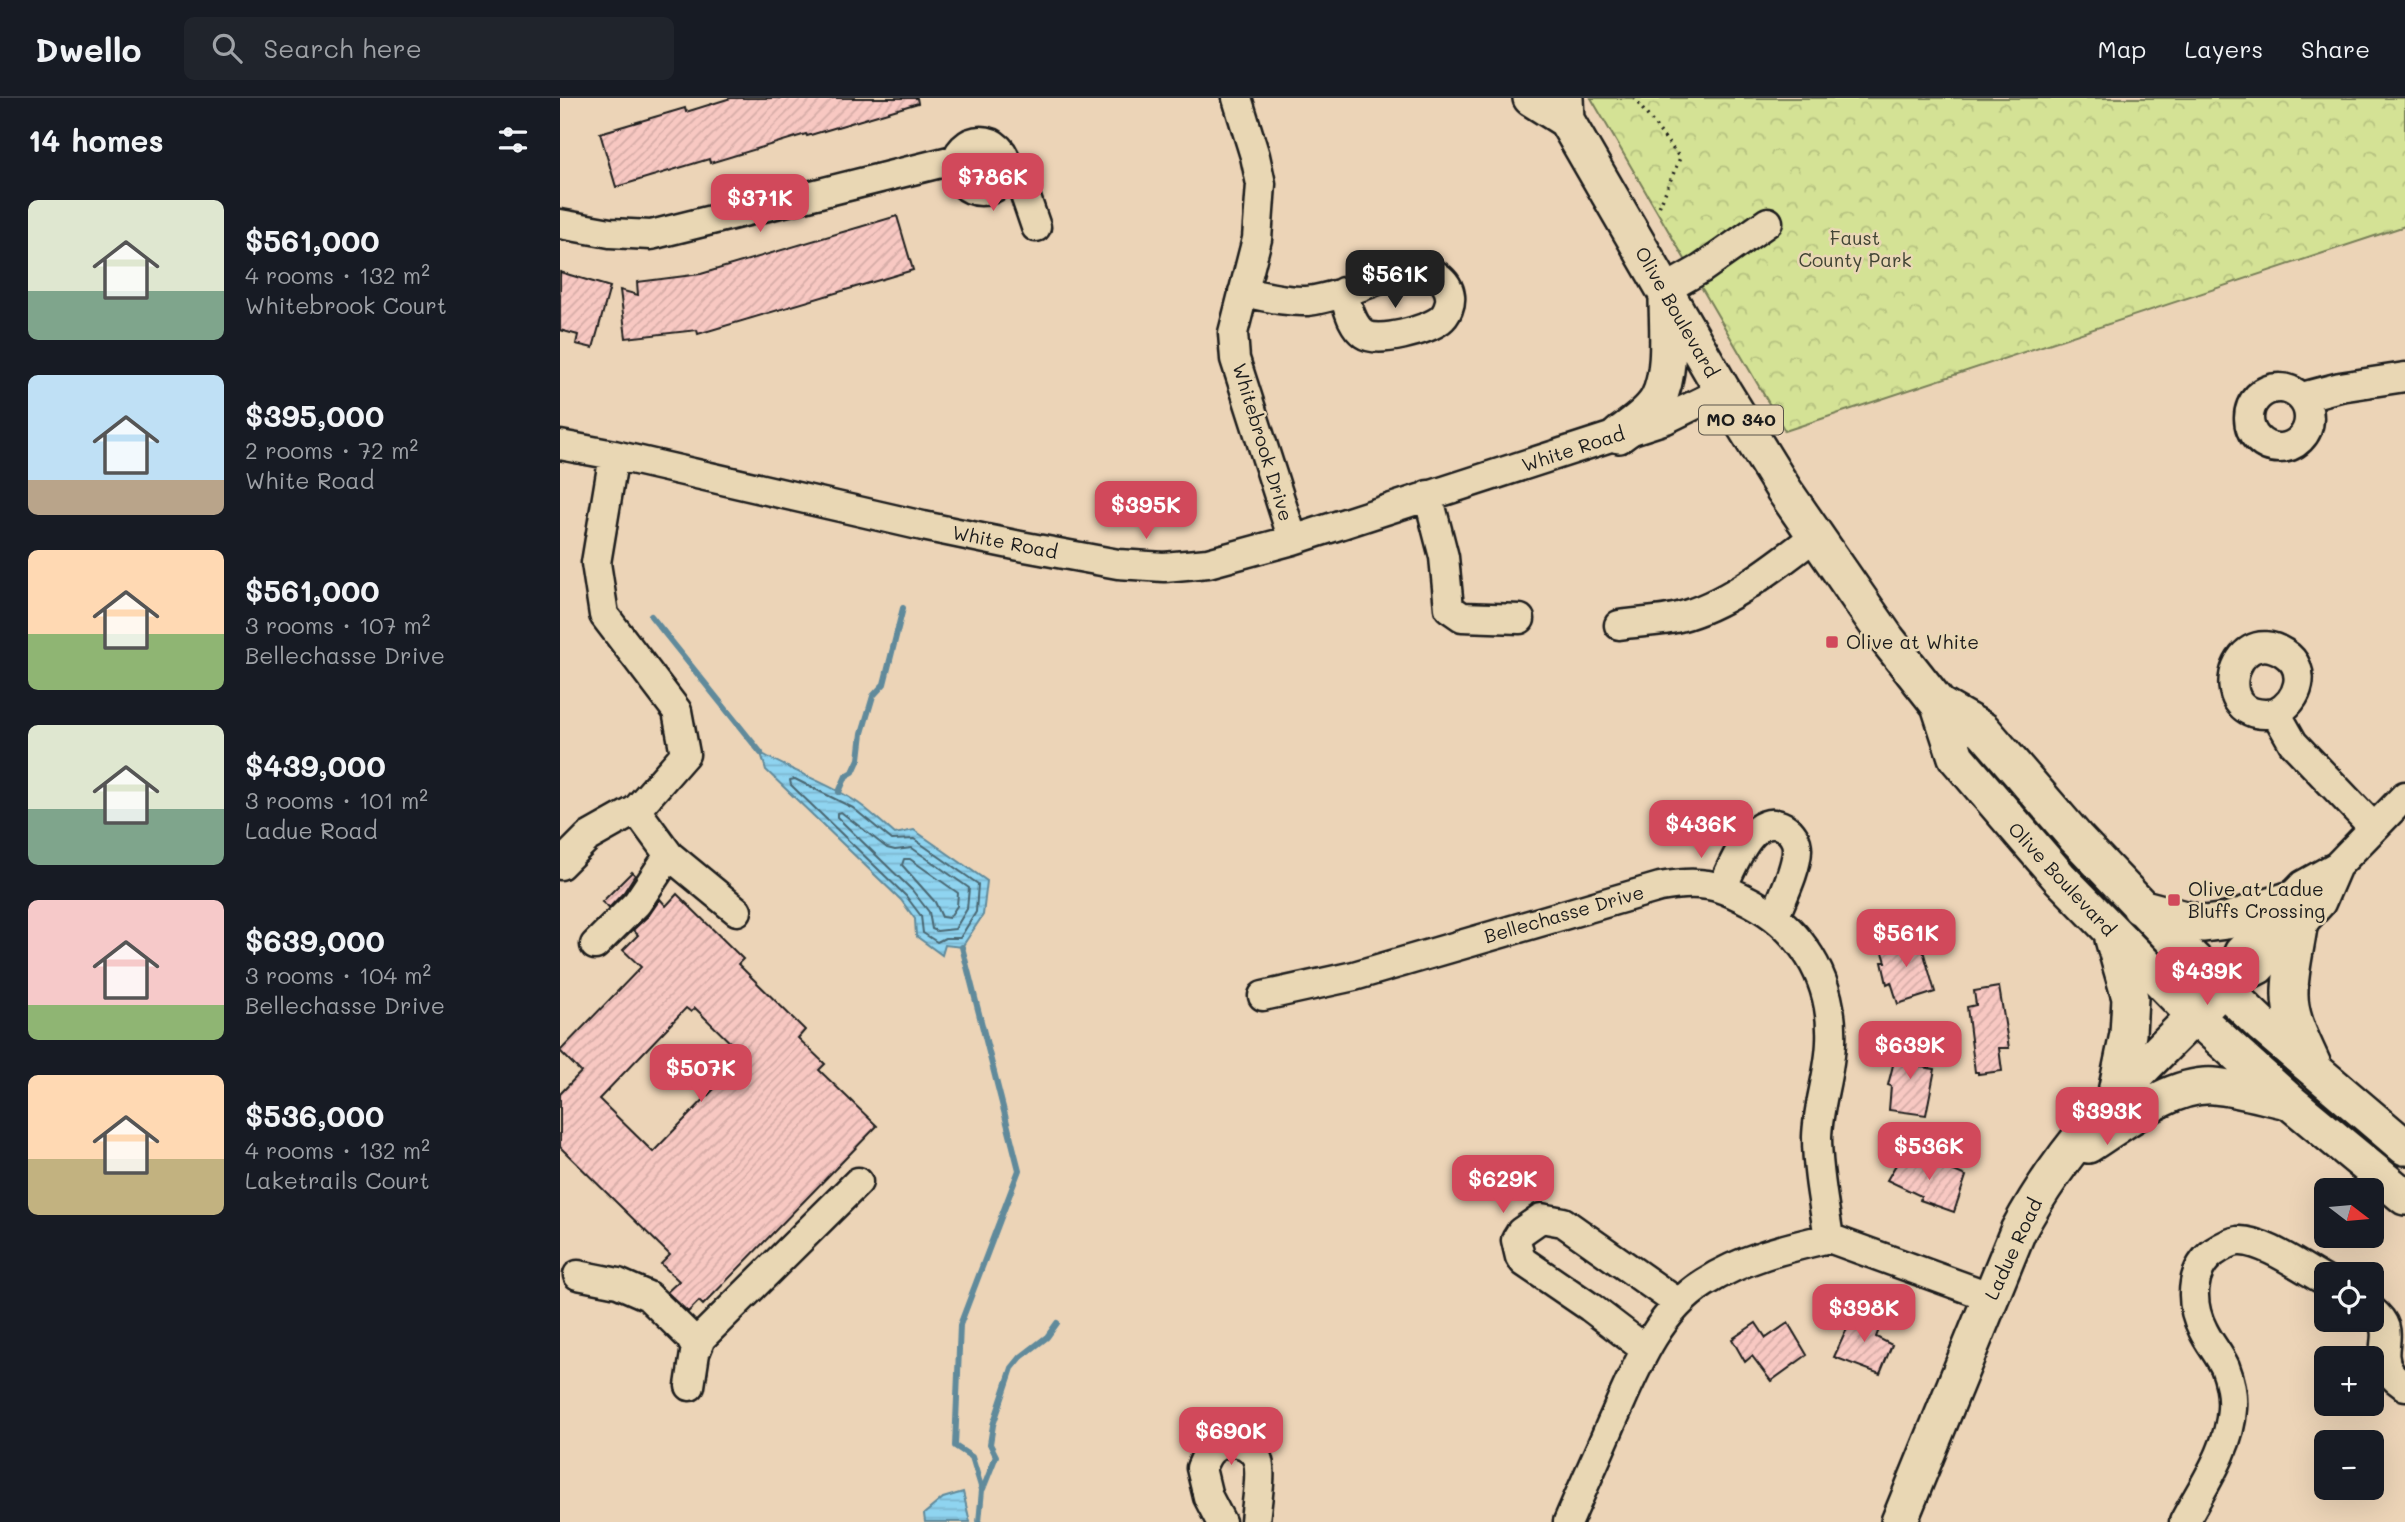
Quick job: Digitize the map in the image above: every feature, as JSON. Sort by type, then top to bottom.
[{"type":"main road","name":"Olive Boulevard","points":[[1531,98],[1566,109],[1665,293],[1723,391],[1815,536],[1886,639],[1939,705],[1956,757],[2027,841],[2111,932],[2195,1016],[2289,1101],[2405,1197]]},
{"type":"main road","points":[[1619,435],[1641,418],[1660,396],[1667,362],[1665,293]]},
{"type":"main road","name":"Olive Boulevard","points":[[1939,705],[1983,730],[2139,906],[2223,988],[2318,1074],[2405,1147]]},
{"type":"main road","points":[[2139,906],[2204,924],[2294,914],[2291,1007],[2298,1031],[2318,1074]]},
{"type":"main road","points":[[2111,932],[2130,998],[2128,1034],[2115,1097]]},
{"type":"main road","name":"Ladue Road","points":[[1899,1522],[2018,1231],[2037,1196],[2058,1164],[2115,1097],[2223,988]]},
{"type":"main road","points":[[2058,1164],[2157,1101],[2187,1089],[2212,1086],[2289,1101]]},
{"type":"street","name":"Whitebrook Drive","points":[[1237,98],[1261,184],[1257,239],[1233,333],[1236,359],[1293,540]]},
{"type":"street","points":[[560,224],[610,233],[651,235],[957,159],[967,145],[975,142],[991,143],[1003,155],[1006,163],[1004,174],[1023,189],[1036,227]]},
{"type":"street","points":[[1665,293],[1768,222]]},
{"type":"street","points":[[1243,292],[1307,301],[1343,292]]},
{"type":"street","points":[[2302,397],[2340,387],[2405,377]]},
{"type":"street","name":"White Road","points":[[560,445],[923,526],[1118,564],[1164,567],[1208,563],[1293,540],[1667,419],[1723,391]]},
{"type":"street","points":[[560,865],[588,837],[636,810],[685,754],[677,711],[604,615],[596,563],[614,455]]},
{"type":"street","points":[[1428,495],[1444,557],[1449,608],[1462,617],[1520,618]]},
{"type":"street","points":[[1619,625],[1679,617],[1721,600],[1765,573],[1815,536]]},
{"type":"street","points":[[2276,713],[2293,743],[2373,827]]},
{"type":"street","points":[[2223,988],[2239,951],[2294,914],[2303,885],[2337,866],[2405,796]]},
{"type":"street","points":[[636,810],[669,855],[737,911]]},
{"type":"street","points":[[1722,888],[1751,833],[1766,824],[1782,826],[1790,831],[1797,848],[1775,916]]},
{"type":"street","points":[[595,945],[637,903],[669,855]]},
{"type":"street","name":"Bellechasse Drive","points":[[1263,996],[1354,976],[1660,887],[1688,883],[1722,888],[1758,905],[1786,925],[1808,951],[1824,982],[1830,1013],[1831,1042],[1819,1105],[1817,1139],[1829,1238]]},
{"type":"street","points":[[690,1386],[696,1348],[701,1338],[858,1182]]},
{"type":"street","points":[[1645,1349],[1524,1262],[1516,1240],[1521,1232],[1541,1218],[1563,1222],[1678,1303]]},
{"type":"street","points":[[1568,1522],[1645,1349],[1678,1303],[1703,1283],[1735,1265],[1802,1243],[1829,1238],[1991,1297]]},
{"type":"street","points":[[2184,1522],[2219,1457],[2228,1433],[2232,1410],[2231,1390],[2224,1367],[2202,1330],[2195,1310],[2197,1273],[2206,1258],[2220,1248],[2239,1241],[2261,1246],[2314,1275]]},
{"type":"street","points":[[578,1275],[618,1283],[648,1296],[691,1337],[696,1348]]},
{"type":"street","points":[[2388,1322],[2383,1354],[2389,1373],[2405,1386]]},
{"type":"street","points":[[1221,1522],[1206,1490],[1201,1468],[1210,1451],[1226,1441],[1243,1444],[1253,1451],[1258,1462],[1255,1522]]},
{"type":"path","points":[[1634,98],[1680,158],[1659,207]]},
{"type":"green space","name":"Faust County Park","points":[[1591,98],[2405,98],[2405,226],[1785,431]]},
{"type":"water","points":[[761,753],[846,796],[868,810],[895,834],[914,830],[987,881],[983,915],[962,947],[945,945],[942,955],[916,936],[915,919],[901,900],[766,770]]},
{"type":"water","points":[[963,1492],[970,1522],[925,1522],[924,1514],[943,1498]]},
{"type":"building","points":[[731,98],[917,98],[918,103],[616,187],[600,133],[685,108],[686,112]]},
{"type":"building","points":[[897,216],[913,270],[698,334],[697,330],[626,338],[620,290],[638,295],[637,282],[701,274]]},
{"type":"building","points":[[560,272],[610,287],[593,348],[576,344],[578,335],[560,330]]},
{"type":"building","points":[[632,872],[635,875],[609,908],[602,902]]},
{"type":"building","points":[[677,894],[743,959],[738,964],[805,1030],[798,1038],[825,1064],[819,1070],[877,1126],[703,1305],[699,1301],[688,1312],[667,1292],[679,1281],[661,1264],[670,1255],[560,1147],[560,1094],[581,1072],[560,1051],[641,967],[623,950],[638,935],[633,930],[649,915],[660,899],[666,906]],"holes":[[[686,1008],[691,1012],[695,1008],[745,1057],[653,1152],[599,1099]]]},
{"type":"building","points":[[1904,933],[1909,952],[1922,947],[1935,992],[1898,1004],[1891,982],[1887,984],[1882,962],[1886,962],[1879,940]]},
{"type":"building","points":[[1999,987],[2009,1048],[1999,1048],[2002,1071],[1978,1074],[1975,1072],[1967,1007],[1976,1005],[1974,991]]},
{"type":"building","points":[[1898,1045],[1926,1047],[1921,1067],[1935,1069],[1926,1115],[1889,1110],[1891,1086],[1888,1085]]},
{"type":"building","points":[[1901,1156],[1921,1165],[1925,1159],[1966,1176],[1954,1212],[1920,1200],[1921,1196],[1887,1180]]},
{"type":"building","points":[[1855,1311],[1882,1322],[1876,1337],[1892,1345],[1880,1374],[1834,1357]]},
{"type":"building","points":[[1756,1323],[1766,1338],[1788,1323],[1807,1355],[1771,1381],[1752,1356],[1745,1362],[1732,1339]]},
{"type":"waterway","points":[[839,792],[846,776],[853,772],[859,759],[862,733],[873,696],[884,684],[903,608]]},
{"type":"waterway","points":[[651,616],[761,753]]},
{"type":"waterway","points":[[962,947],[1019,1170],[960,1325],[955,1446],[972,1457],[982,1490],[979,1522]]},
{"type":"waterway","points":[[983,1489],[996,1456],[990,1444],[993,1425],[1012,1368],[1021,1357],[1047,1337],[1057,1323]]},
{"type":"place","name":"Olive at White","points":[[1832,642]]},
{"type":"place","name":"Olive at Ladue Bluffs Crossing","points":[[2174,900]]}]
